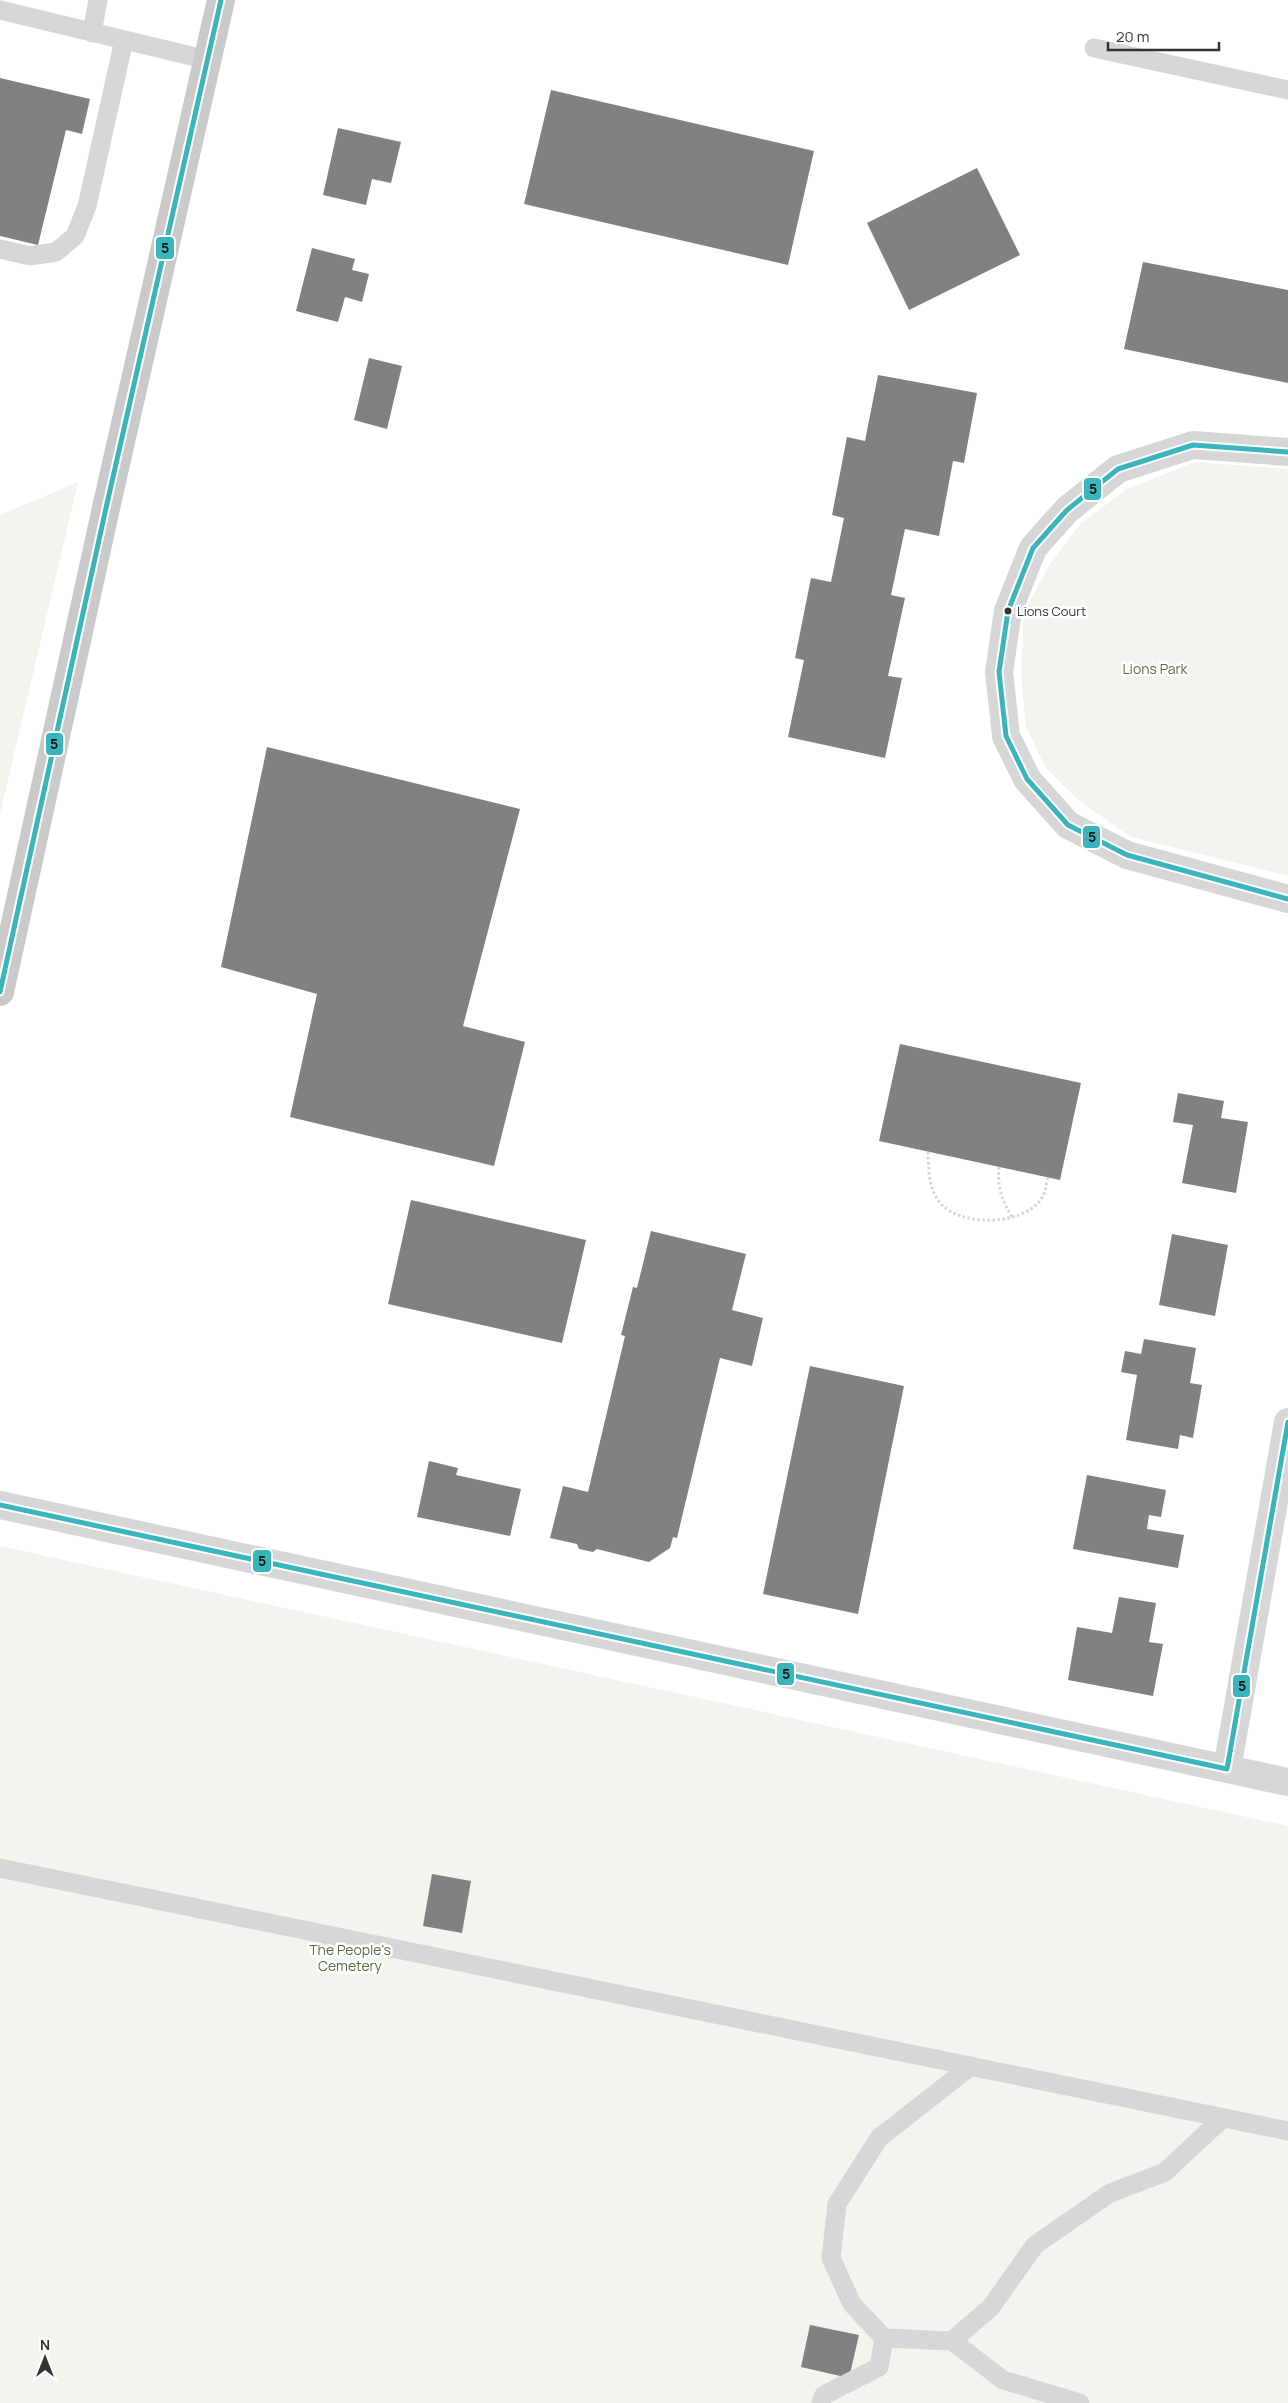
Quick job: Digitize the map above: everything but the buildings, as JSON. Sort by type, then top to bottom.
[{"type":"main road","points":[[0,992],[84,604],[221,0]]},
{"type":"street","points":[[1288,452],[1194,445],[1118,469],[1067,510],[1033,548],[1008,611],[999,672],[1006,736],[1028,779],[1068,825],[1127,855],[1288,899]]},
{"type":"street","points":[[1227,1769],[1288,1422]]},
{"type":"street","points":[[0,1505],[1288,1782]]},
{"type":"lane","points":[[92,33],[98,0]]},
{"type":"lane","points":[[0,10],[208,60]]},
{"type":"lane","points":[[0,249],[30,256],[56,252],[75,236],[88,206],[124,40]]},
{"type":"lane","points":[[1094,48],[1288,90]]},
{"type":"lane","points":[[0,1868],[1288,2131]]},
{"type":"lane","points":[[971,2066],[879,2138],[837,2204],[831,2258],[852,2304],[884,2338],[952,2341],[1004,2380],[1080,2403]]},
{"type":"lane","points":[[952,2341],[991,2308],[1035,2245],[1110,2193],[1165,2172],[1223,2118]]},
{"type":"lane","points":[[821,2403],[824,2395],[879,2367],[884,2338]]},
{"type":"path","points":[[928,1152],[929,1177],[937,1200],[951,1213],[979,1221],[1012,1217],[1030,1209],[1043,1197],[1048,1178]]},
{"type":"path","points":[[999,1167],[997,1179],[1000,1195],[1012,1217]]},
{"type":"green space","name":"Lions Park","points":[[1195,462],[1288,469],[1288,876],[1131,837],[1079,801],[1045,767],[1026,726],[1021,674],[1024,613],[1048,567],[1080,524],[1127,489]]},
{"type":"green space","points":[[78,482],[0,814],[0,515]]},
{"type":"green space","name":"The People's Cemetery","points":[[0,1546],[1288,1826],[1288,2403],[0,2403]]},
{"type":"transit line","name":"5","points":[[0,992],[106,508],[221,0]]},
{"type":"transit line","name":"5","points":[[1288,452],[1193,445],[1118,469],[1067,510],[1033,548],[1008,611],[999,672],[1006,736],[1027,779],[1068,825],[1127,855],[1288,899]]},
{"type":"transit line","name":"5","points":[[0,1505],[1227,1769],[1288,1422]]},
{"type":"place","name":"Lions Court","points":[[1008,611]]}]
